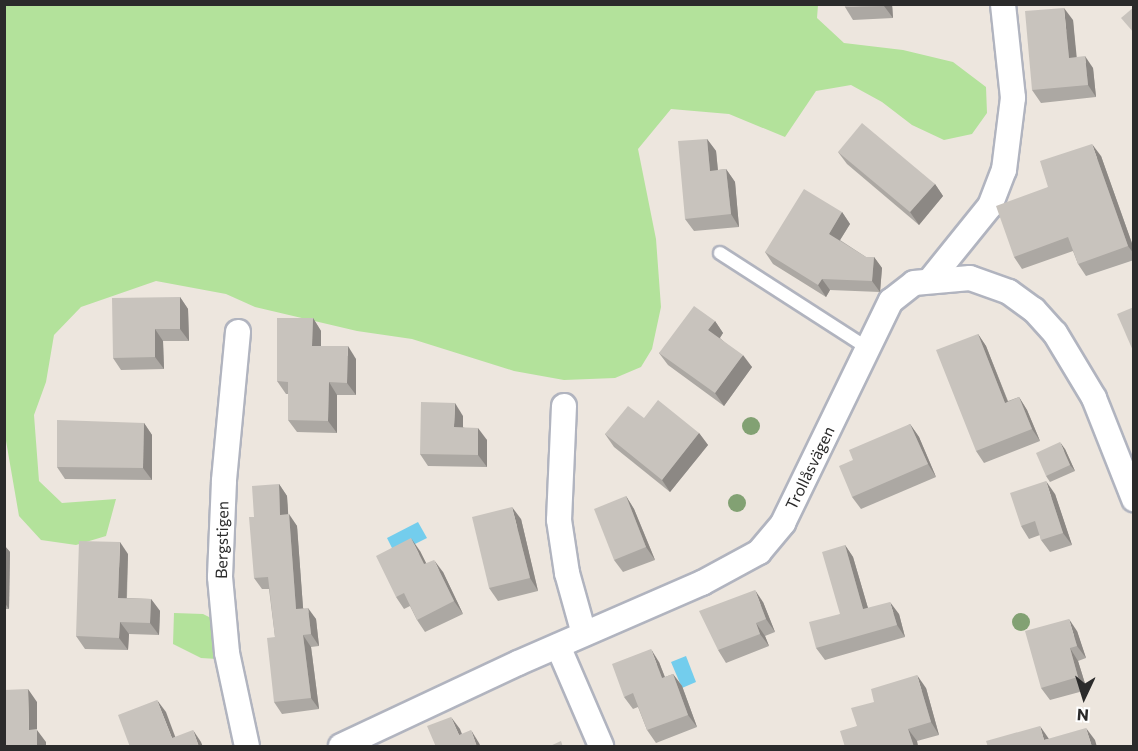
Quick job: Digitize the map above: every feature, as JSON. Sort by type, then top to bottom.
[{"type":"street","points":[[931,279],[990,206],[1004,170],[1013,98],[1003,4]]},
{"type":"street","name":"Trollåsvägen","points":[[341,747],[584,634],[702,583],[759,552],[794,502],[866,347],[891,301],[904,288],[931,279],[952,277],[986,282],[1009,292],[1034,310],[1055,333],[1094,398],[1134,499]]},
{"type":"street","name":"Bergstigen","points":[[238,332],[224,481],[220,578],[227,653],[248,747]]},
{"type":"street","points":[[564,405],[558,520],[567,573],[584,634]]},
{"type":"street","points":[[558,646],[601,747]]},
{"type":"lane","points":[[720,253],[866,347]]},
{"type":"green space","points":[[4,5],[818,5],[817,18],[844,43],[903,50],[953,62],[986,87],[987,113],[972,134],[944,140],[912,125],[882,102],[851,85],[816,91],[785,137],[729,114],[671,109],[638,149],[656,239],[661,307],[652,349],[641,367],[615,378],[564,380],[514,371],[412,339],[357,331],[255,307],[226,294],[156,281],[81,307],[54,335],[46,382],[34,415],[39,481],[62,503],[116,499],[106,536],[76,545],[41,540],[19,516],[5,435]]},
{"type":"green space","points":[[174,613],[203,614],[213,619],[217,659],[201,658],[173,644]]},
{"type":"water","points":[[418,522],[427,538],[395,554],[387,538]]},
{"type":"water","points":[[686,656],[696,682],[682,688],[671,662]]},
{"type":"building","points":[[844,4],[884,4],[884,6],[845,7]]},
{"type":"building","points":[[1134,7],[1134,33],[1121,18]]},
{"type":"building","points":[[1064,8],[1069,58],[1085,56],[1088,85],[1032,90],[1025,11]]},
{"type":"building","points":[[862,123],[935,184],[910,212],[838,152]]},
{"type":"building","points":[[707,139],[710,171],[726,169],[731,214],[685,219],[678,141]]},
{"type":"building","points":[[1092,144],[1128,246],[1078,264],[1068,237],[1014,257],[996,206],[1048,187],[1040,161]]},
{"type":"building","points":[[804,189],[842,212],[829,234],[866,257],[874,257],[872,281],[822,279],[818,285],[765,252]]},
{"type":"building","points":[[180,297],[180,329],[155,329],[155,357],[113,358],[112,298]]},
{"type":"building","points":[[694,306],[715,321],[708,330],[743,355],[715,393],[659,353]]},
{"type":"building","points":[[1134,307],[1134,353],[1117,314]]},
{"type":"building","points":[[277,318],[313,318],[312,346],[348,346],[347,383],[329,382],[328,421],[288,420],[288,382],[277,381]]},
{"type":"building","points":[[978,334],[1005,403],[1019,397],[1032,429],[976,451],[936,350]]},
{"type":"building","points":[[658,400],[699,433],[662,480],[605,434],[628,406],[644,418]]},
{"type":"building","points":[[421,402],[455,403],[454,427],[478,428],[478,455],[420,454]]},
{"type":"building","points":[[57,420],[144,423],[143,468],[57,467]]},
{"type":"building","points":[[910,424],[928,464],[852,497],[839,466],[853,460],[849,450]]},
{"type":"building","points":[[1060,442],[1070,465],[1046,476],[1036,453]]},
{"type":"building","points":[[1046,481],[1063,533],[1041,540],[1035,521],[1021,526],[1010,493]]},
{"type":"building","points":[[279,484],[280,515],[289,514],[296,609],[308,608],[311,634],[303,635],[311,698],[274,702],[267,638],[275,637],[268,577],[254,578],[249,517],[254,517],[252,486]]},
{"type":"building","points":[[626,496],[646,547],[614,560],[594,509]]},
{"type":"building","points":[[512,507],[530,578],[489,588],[472,517]]},
{"type":"building","points":[[411,538],[424,564],[434,560],[454,601],[417,620],[404,593],[396,597],[376,556]]},
{"type":"building","points":[[79,541],[120,542],[118,598],[151,599],[150,623],[120,622],[119,638],[76,636]]},
{"type":"building","points":[[845,545],[863,609],[890,602],[897,625],[816,648],[809,622],[840,614],[822,552]]},
{"type":"building","points":[[755,590],[766,619],[756,623],[760,634],[718,650],[699,611]]},
{"type":"building","points":[[1069,619],[1077,646],[1070,648],[1078,677],[1041,688],[1025,631]]},
{"type":"building","points":[[651,649],[662,678],[673,674],[688,715],[647,730],[633,693],[624,697],[612,664]]},
{"type":"building","points":[[917,675],[931,722],[908,729],[914,747],[845,747],[840,731],[857,726],[851,708],[874,702],[871,689]]},
{"type":"building","points":[[28,689],[29,730],[37,729],[37,747],[4,747],[4,690]]},
{"type":"building","points":[[157,700],[172,738],[193,730],[199,747],[130,747],[118,715]]},
{"type":"building","points":[[451,717],[459,735],[471,730],[477,747],[436,747],[427,726]]},
{"type":"building","points":[[1040,726],[1044,740],[1086,728],[1092,747],[988,747],[986,741]]},
{"type":"building","points":[[561,741],[563,747],[548,747]]}]
